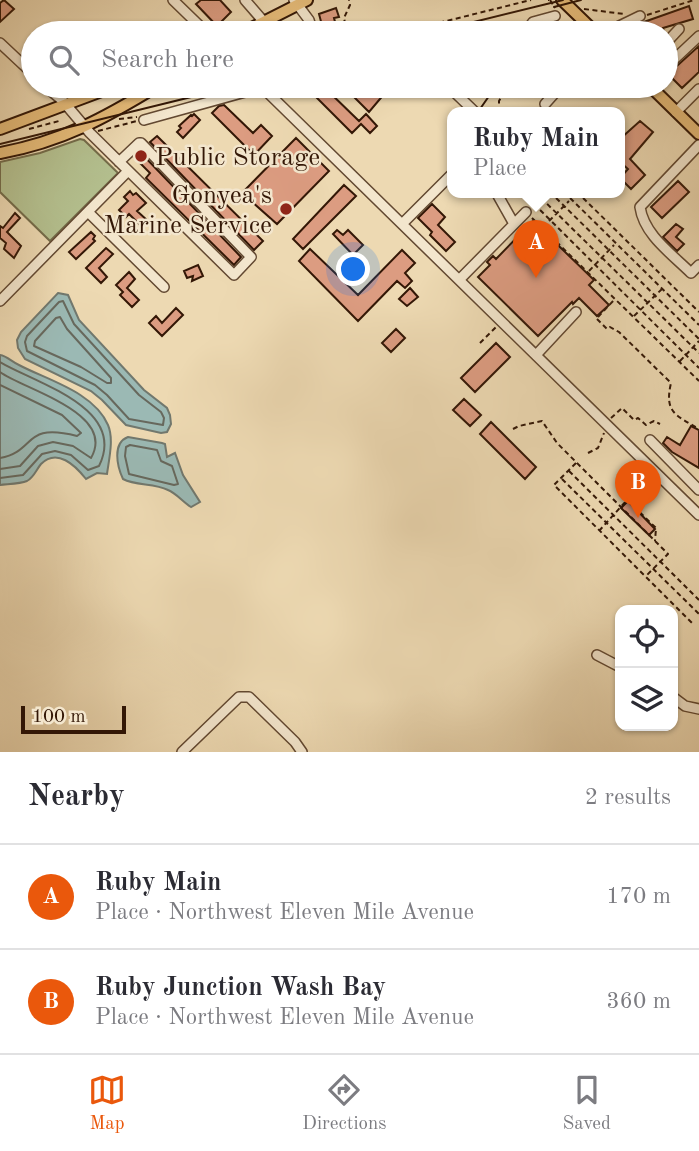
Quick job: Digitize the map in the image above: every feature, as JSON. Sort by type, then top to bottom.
[{"type":"main road","points":[[562,0],[584,21]]},
{"type":"main road","points":[[266,21],[299,2]]},
{"type":"main road","points":[[0,129],[84,98]]},
{"type":"main road","points":[[0,153],[49,141],[85,127],[136,98]]},
{"type":"main road","points":[[662,98],[699,134]]},
{"type":"street","points":[[173,0],[195,21]]},
{"type":"street","points":[[250,2],[263,21]]},
{"type":"street","points":[[299,2],[309,21]]},
{"type":"street","points":[[537,21],[573,10]]},
{"type":"street","points":[[550,21],[555,16]]},
{"type":"street","points":[[630,21],[640,16]]},
{"type":"street","points":[[678,56],[699,36]]},
{"type":"street","points":[[0,43],[21,63]]},
{"type":"street","points":[[676,112],[698,92]]},
{"type":"street","points":[[49,111],[54,103],[52,98]]},
{"type":"street","points":[[58,98],[119,162],[234,275],[251,257],[141,143],[119,162]]},
{"type":"street","points":[[144,120],[230,98]]},
{"type":"street","points":[[274,98],[536,355],[606,428],[699,515]]},
{"type":"street","points":[[545,104],[550,98]]},
{"type":"street","points":[[699,145],[639,207],[641,220],[691,273],[699,265]]},
{"type":"street","points":[[0,300],[128,171]]},
{"type":"street","points":[[402,224],[447,179]]},
{"type":"street","points":[[499,198],[514,224]]},
{"type":"street","points":[[88,212],[164,286]]},
{"type":"street","points":[[459,280],[526,212]]},
{"type":"street","points":[[536,355],[576,312]]},
{"type":"street","points":[[650,440],[699,489]]},
{"type":"street","points":[[597,655],[615,664]]},
{"type":"street","points":[[181,752],[239,697],[249,697],[302,752]]},
{"type":"street","points":[[678,701],[685,706],[699,709]]},
{"type":"path","points":[[345,21],[351,5],[349,0]]},
{"type":"path","points":[[446,21],[531,0]]},
{"type":"path","points":[[97,131],[144,120]]},
{"type":"path","points":[[29,129],[60,121]]},
{"type":"path","points":[[528,198],[699,368]]},
{"type":"path","points":[[541,198],[699,354]]},
{"type":"path","points":[[556,198],[699,340],[679,361]]},
{"type":"path","points":[[583,198],[699,312]]},
{"type":"path","points":[[542,227],[570,199],[699,325]]},
{"type":"path","points":[[526,212],[699,381]]},
{"type":"path","points":[[588,272],[616,244]]},
{"type":"path","points":[[633,317],[662,289]]},
{"type":"path","points":[[615,299],[598,317],[607,329],[610,327],[619,332],[671,383],[668,400],[673,413],[699,429]]},
{"type":"path","points":[[480,343],[497,327]]},
{"type":"path","points":[[588,453],[598,449],[606,428],[622,408],[646,425],[654,421],[660,424]]},
{"type":"path","points":[[513,429],[541,421],[550,436],[668,554],[646,576]]},
{"type":"path","points":[[576,463],[554,485],[694,625]]},
{"type":"path","points":[[569,470],[699,600]]},
{"type":"path","points":[[561,478],[699,614]]},
{"type":"path","points":[[599,531],[627,500],[656,528],[655,542]]},
{"type":"green space","points":[[80,139],[118,173],[50,241],[0,192],[0,162],[40,153]]},
{"type":"water","points":[[58,293],[68,295],[79,320],[144,390],[167,408],[171,424],[167,432],[126,425],[91,391],[25,359],[18,348],[17,340],[21,332]]},
{"type":"water","points":[[0,355],[81,395],[101,414],[111,436],[107,474],[97,473],[86,479],[77,468],[65,460],[53,458],[41,464],[27,481],[0,485]]},
{"type":"water","points":[[128,437],[165,444],[167,457],[175,453],[183,475],[200,502],[191,507],[168,490],[123,479],[118,462],[118,449]]},
{"type":"building","points":[[4,0],[14,9],[0,22],[0,3]]},
{"type":"building","points":[[201,0],[220,0],[231,12],[222,21],[212,21],[196,4]]},
{"type":"building","points":[[689,6],[693,19],[678,24],[678,21],[647,21]]},
{"type":"building","points":[[336,8],[339,17],[334,18],[335,21],[321,21],[319,14]]},
{"type":"building","points":[[699,46],[699,72],[682,88],[678,84],[678,65]]},
{"type":"building","points":[[317,98],[335,98],[359,121],[366,114],[377,126],[370,133],[361,124],[352,133]]},
{"type":"building","points":[[355,98],[381,98],[369,112]]},
{"type":"building","points":[[224,105],[253,133],[261,125],[272,136],[254,155],[212,113]]},
{"type":"building","points":[[194,114],[200,120],[183,138],[177,132],[181,128],[179,126]]},
{"type":"building","points":[[640,121],[653,132],[630,159],[645,175],[631,189],[625,183],[625,172],[628,169],[625,166],[625,134]]},
{"type":"building","points":[[157,136],[263,241],[254,250],[150,142]]},
{"type":"building","points":[[296,138],[329,171],[277,224],[242,193]]},
{"type":"building","points":[[140,152],[241,257],[234,265],[146,178],[150,173],[134,157]]},
{"type":"building","points":[[678,181],[689,192],[662,218],[651,207]]},
{"type":"building","points":[[344,185],[356,196],[303,249],[293,239]]},
{"type":"building","points":[[130,191],[146,203],[137,211],[148,221],[142,227],[129,214],[126,217],[119,210],[128,201],[124,197]]},
{"type":"building","points":[[432,204],[445,217],[438,225],[455,242],[446,251],[418,218]]},
{"type":"building","points":[[15,213],[20,218],[7,232],[21,246],[14,258],[4,249],[6,243],[0,238],[0,226],[3,228]]},
{"type":"building","points":[[533,221],[594,280],[589,285],[609,305],[597,316],[579,298],[538,336],[478,277],[490,265],[487,262],[493,256],[496,259]]},
{"type":"building","points":[[676,224],[683,229],[676,237],[684,244],[677,251],[663,237]]},
{"type":"building","points":[[337,230],[343,235],[348,230],[363,245],[353,255],[333,234]]},
{"type":"building","points":[[91,232],[95,241],[76,259],[69,252]]},
{"type":"building","points":[[106,248],[113,254],[99,268],[107,277],[101,283],[86,268]]},
{"type":"building","points":[[310,249],[358,295],[402,250],[415,263],[405,273],[412,281],[405,288],[397,281],[358,321],[299,261]]},
{"type":"building","points":[[198,265],[203,276],[192,281],[193,276],[187,278],[184,271]]},
{"type":"building","points":[[129,272],[135,279],[127,288],[139,300],[132,307],[120,295],[123,292],[116,285]]},
{"type":"building","points":[[410,288],[418,297],[407,306],[399,299]]},
{"type":"building","points":[[176,308],[183,315],[162,336],[149,323],[156,316],[162,323]]},
{"type":"building","points":[[396,329],[405,338],[391,352],[382,343]]},
{"type":"building","points":[[496,343],[510,357],[475,392],[461,378]]},
{"type":"building","points":[[464,399],[481,415],[470,426],[453,410]]},
{"type":"building","points":[[491,422],[536,467],[525,479],[480,434]]},
{"type":"building","points":[[691,426],[699,430],[699,468],[672,452],[663,443],[667,437],[680,445]]},
{"type":"building","points":[[628,501],[655,529],[649,535],[621,508]]},
{"type":"tram line","points":[[478,21],[563,0]]},
{"type":"tram line","points":[[554,7],[581,0]]},
{"type":"tram line","points":[[0,144],[187,98]]},
{"type":"tram line","points":[[481,107],[488,98]]},
{"type":"place","name":"Public Storage","points":[[141,156]]},
{"type":"place","name":"Gonyea's Marine Service","points":[[286,209]]},
{"type":"place","name":"Ruby Main","points":[[536,278]]},
{"type":"place","name":"Ruby Junction Wash Bay","points":[[638,518]]}]
